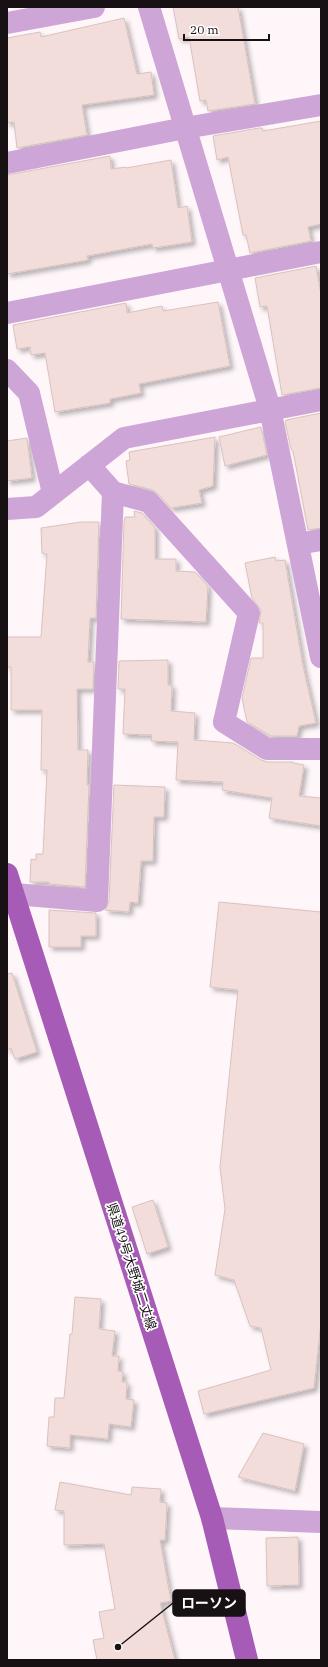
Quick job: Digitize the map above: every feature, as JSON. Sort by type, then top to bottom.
[{"type":"main road","name":"県道49号大野城二丈線","points":[[11,884],[212,1518],[247,1660]]},
{"type":"street","points":[[7,22],[94,7]]},
{"type":"street","points":[[149,7],[270,409],[321,657]]},
{"type":"street","points":[[7,163],[185,128],[321,105]]},
{"type":"street","points":[[7,313],[321,252]]},
{"type":"street","points":[[7,370],[28,394],[53,494]]},
{"type":"street","points":[[7,509],[36,507],[124,438],[321,400]]},
{"type":"street","points":[[89,465],[113,492],[149,502],[249,613],[224,722],[267,749],[321,749]]},
{"type":"street","points":[[11,884],[97,901],[113,492]]},
{"type":"street","points":[[298,544],[321,540]]},
{"type":"street","points":[[212,1518],[321,1522]]},
{"type":"building","points":[[173,7],[238,7],[255,104],[208,111],[206,100],[200,101],[189,37],[179,39]]},
{"type":"building","points":[[124,18],[137,74],[151,72],[154,95],[82,105],[87,135],[17,148],[14,122],[7,123],[7,38],[40,32],[41,37]]},
{"type":"building","points":[[321,121],[321,224],[308,227],[311,241],[250,253],[246,235],[243,235],[228,157],[217,160],[213,136],[259,128],[262,128],[263,131]]},
{"type":"building","points":[[110,156],[111,169],[126,168],[171,160],[178,208],[187,206],[192,242],[153,248],[152,244],[87,256],[88,260],[7,274],[7,175]]},
{"type":"building","points":[[316,266],[321,295],[321,388],[282,395],[267,306],[260,307],[255,278]]},
{"type":"building","points":[[218,302],[230,366],[139,384],[141,393],[110,399],[110,403],[55,412],[45,353],[31,355],[30,347],[17,349],[13,325],[126,303],[127,313],[162,306],[163,311]]},
{"type":"building","points":[[321,413],[321,528],[308,530],[293,451],[291,449],[285,422],[286,420]]},
{"type":"building","points":[[261,427],[267,455],[225,466],[219,437]]},
{"type":"building","points":[[215,437],[213,486],[199,490],[202,503],[171,508],[153,490],[129,484],[126,461],[130,460],[129,452]]},
{"type":"building","points":[[27,438],[32,478],[7,481],[7,441]]},
{"type":"building","points":[[134,511],[142,513],[155,528],[155,559],[176,559],[176,571],[195,572],[208,586],[206,622],[121,619],[124,522],[125,517],[135,517]]},
{"type":"building","points":[[81,522],[99,522],[96,618],[90,618],[88,662],[94,662],[93,689],[77,689],[78,750],[88,750],[87,785],[89,785],[85,887],[49,884],[49,882],[30,882],[31,859],[36,860],[36,854],[43,854],[47,770],[41,770],[42,710],[11,710],[11,667],[7,667],[7,637],[41,637],[47,554],[42,553],[41,528]]},
{"type":"building","points":[[275,557],[276,561],[285,560],[303,666],[316,723],[299,726],[297,736],[271,736],[247,722],[242,698],[251,658],[263,658],[263,623],[259,623],[261,610],[252,598],[245,563]]},
{"type":"building","points":[[168,660],[168,685],[172,685],[171,711],[195,713],[194,740],[233,743],[267,762],[293,762],[304,765],[299,796],[321,798],[321,826],[269,818],[272,798],[222,790],[223,782],[176,780],[178,742],[151,741],[152,735],[123,734],[125,689],[118,689],[119,661]]},
{"type":"building","points":[[114,785],[165,787],[164,817],[154,817],[153,861],[141,861],[138,903],[130,902],[129,912],[105,910],[109,901]]},
{"type":"building","points":[[219,902],[321,912],[321,1322],[314,1388],[204,1414],[198,1391],[271,1370],[261,1328],[250,1326],[234,1280],[215,1275],[225,1209],[220,1167],[238,990],[210,987]]},
{"type":"building","points":[[49,910],[96,913],[96,936],[81,936],[81,947],[49,947]]},
{"type":"building","points":[[12,973],[37,1052],[15,1059],[11,1048],[7,1050],[7,974]]},
{"type":"building","points":[[153,1200],[168,1247],[147,1254],[132,1207]]},
{"type":"building","points":[[75,1297],[101,1299],[99,1329],[115,1331],[112,1356],[119,1356],[118,1371],[123,1372],[122,1382],[127,1382],[126,1399],[134,1400],[131,1427],[109,1424],[108,1439],[70,1435],[70,1448],[47,1446],[49,1417],[54,1417],[55,1398],[64,1398]]},
{"type":"building","points":[[263,1433],[304,1444],[295,1491],[238,1477]]},
{"type":"building","points":[[60,1482],[131,1495],[132,1487],[161,1489],[160,1502],[167,1503],[165,1540],[160,1540],[171,1601],[160,1603],[175,1660],[97,1660],[93,1640],[104,1638],[99,1612],[115,1609],[104,1544],[64,1545],[64,1511],[55,1510]]},
{"type":"building","points":[[298,1537],[299,1585],[267,1586],[266,1538]]},
{"type":"place","name":"ローソン","points":[[118,1647]]}]
